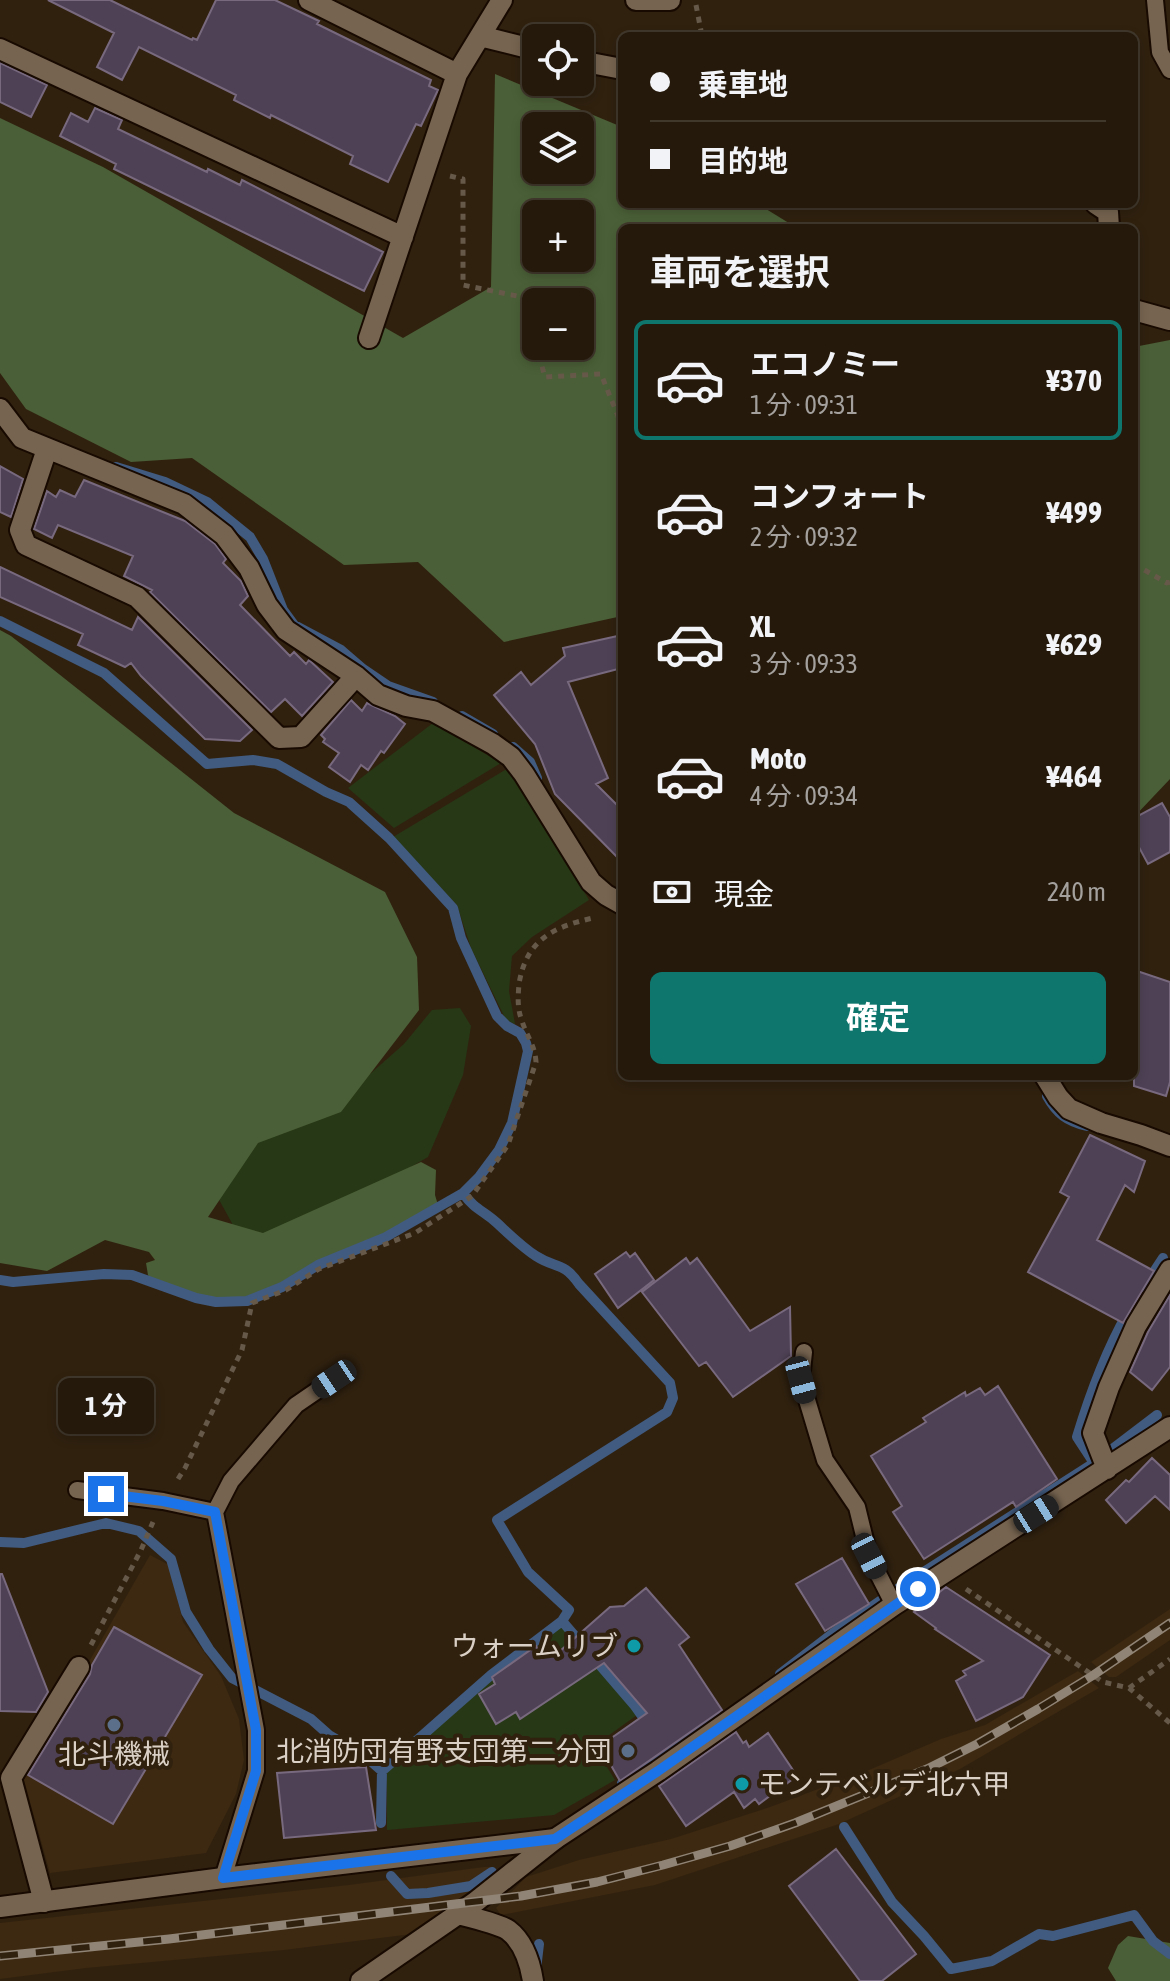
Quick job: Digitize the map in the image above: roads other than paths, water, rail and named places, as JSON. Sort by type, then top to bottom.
[{"type":"street","points":[[309,0],[457,74]]},
{"type":"street","points":[[369,338],[457,74],[502,0]]},
{"type":"street","points":[[636,0],[670,0]]},
{"type":"street","points":[[480,36],[522,46]]},
{"type":"street","points":[[0,49],[403,237]]},
{"type":"street","points":[[594,64],[618,68]]},
{"type":"street","points":[[1138,311],[1170,320]]},
{"type":"street","points":[[0,409],[22,438],[184,504],[224,535],[249,568],[267,605],[286,630],[356,676],[378,695],[406,706],[433,711],[511,757],[591,882],[618,902]]},
{"type":"street","points":[[47,449],[20,530],[26,545],[137,597],[279,738],[301,737],[356,676]]},
{"type":"street","points":[[1047,1080],[1069,1109],[1170,1146]]},
{"type":"street","points":[[1107,1469],[1093,1433],[1136,1326],[1170,1270]]},
{"type":"street","points":[[361,1981],[458,1914],[555,1839],[658,1771],[894,1605],[1170,1427]]},
{"type":"street","points":[[44,1902],[11,1778],[79,1667]]},
{"type":"street","points":[[0,1907],[555,1839]]},
{"type":"street","points":[[458,1914],[507,1929],[523,1947],[533,1981]]},
{"type":"lane","points":[[1155,0],[1170,16]]},
{"type":"lane","points":[[1155,0],[1160,52],[1170,70]]},
{"type":"lane","points":[[804,1352],[801,1380],[825,1460],[857,1507],[869,1556],[894,1605]]},
{"type":"lane","points":[[223,1878],[256,1771],[256,1730],[215,1512],[231,1481],[296,1405],[334,1379]]},
{"type":"lane","points":[[77,1490],[163,1501],[215,1512]]},
{"type":"waterway","points":[[116,467],[165,482],[207,502],[250,537],[263,559],[283,610],[294,625],[341,650],[388,686],[433,702]]},
{"type":"waterway","points":[[0,621],[104,673],[207,764],[253,760],[277,764],[349,802],[389,838],[453,908],[461,938],[497,1016],[520,1033],[528,1051],[512,1123],[499,1150],[463,1193],[384,1238],[318,1265],[282,1287],[247,1301],[216,1302],[132,1275],[104,1274],[13,1282],[0,1280]]},
{"type":"waterway","points":[[462,716],[493,734]]},
{"type":"waterway","points":[[513,747],[530,762],[537,778]]},
{"type":"waterway","points":[[1047,1096],[1063,1116],[1087,1126]]},
{"type":"waterway","points":[[381,1823],[382,1771],[491,1675],[562,1621],[569,1610],[528,1572],[497,1520],[667,1412],[673,1398],[670,1383],[568,1272],[543,1260],[516,1241],[463,1193]]},
{"type":"waterway","points":[[1144,1287],[1163,1258]]},
{"type":"waterway","points":[[1094,1463],[1077,1437],[1099,1374],[1127,1314]]},
{"type":"waterway","points":[[780,1674],[905,1584],[1094,1463],[1157,1415]]},
{"type":"waterway","points":[[0,1542],[24,1543],[106,1523],[139,1531],[171,1559],[186,1612],[232,1678],[311,1719],[382,1771]]},
{"type":"waterway","points":[[562,1621],[650,1727]]},
{"type":"waterway","points":[[622,1783],[718,1717]]},
{"type":"waterway","points":[[844,1827],[892,1902],[951,1969],[992,1961],[1039,1934],[1053,1936],[1134,1915],[1153,1941],[1170,1954]]},
{"type":"waterway","points":[[391,1876],[407,1894],[471,1886],[492,1872]]},
{"type":"waterway","points":[[537,1969],[539,1944]]},
{"type":"railway","points":[[0,1956],[169,1939],[521,1896],[597,1882],[730,1846],[927,1769],[977,1744],[1092,1676],[1170,1623]]},
{"type":"place","name":"ウォームリブ","points":[[634,1646]]},
{"type":"place","name":"北斗機械","points":[[114,1725]]},
{"type":"place","name":"北消防団有野支団第二分団","points":[[628,1751]]},
{"type":"place","name":"モンテベルデ北六甲","points":[[742,1784]]}]
